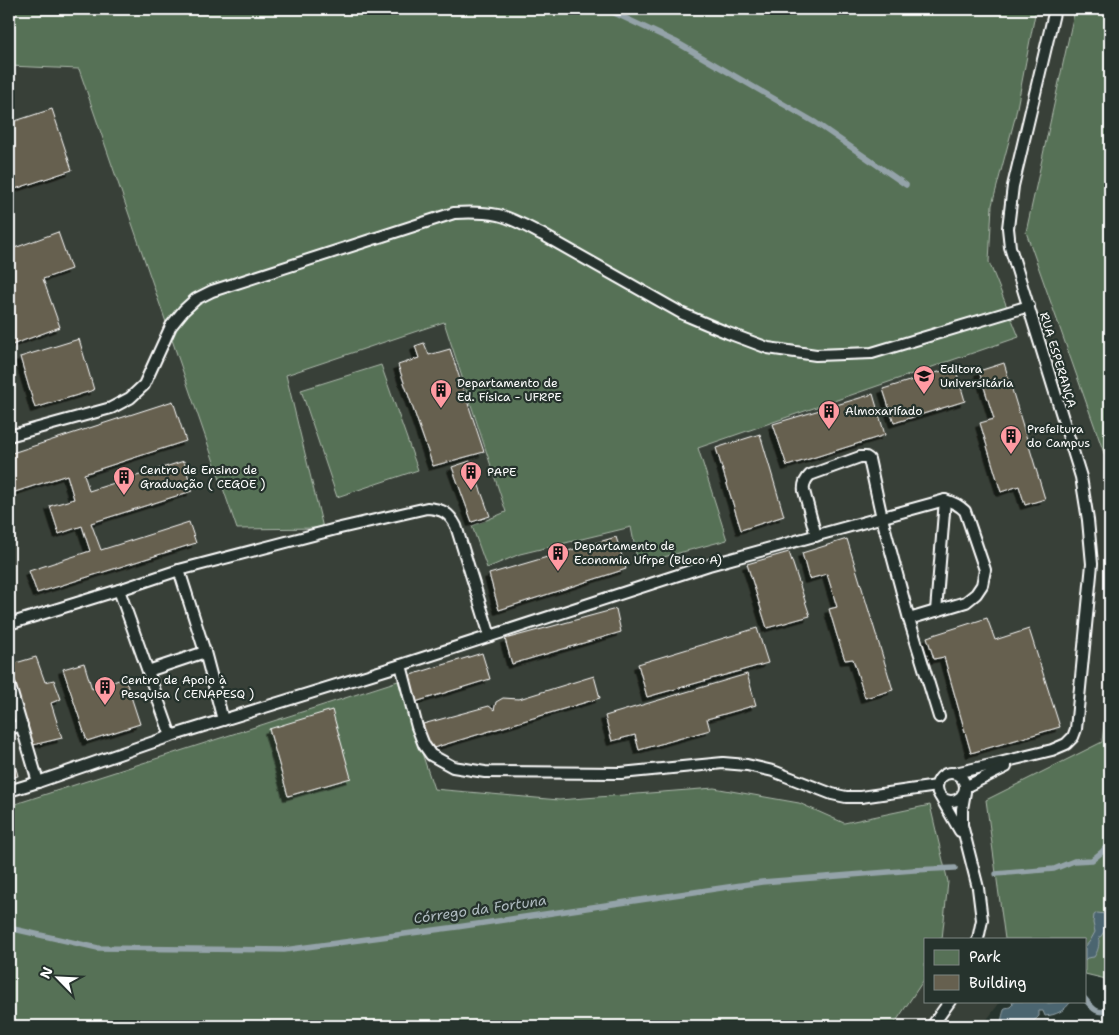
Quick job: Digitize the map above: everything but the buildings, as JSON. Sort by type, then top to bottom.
[{"type":"lane","name":"RUA ESPERANÇA","points":[[1032,755],[1066,744],[1073,737],[1076,729],[1092,564],[1088,520],[1081,477],[1010,247],[1008,228],[1016,176],[1055,9]]},
{"type":"lane","points":[[9,436],[112,408],[130,398],[144,385],[171,326],[196,299],[231,285],[454,213],[477,212],[499,215],[522,224],[683,314],[768,348],[816,355],[872,353],[1029,306]]},
{"type":"lane","points":[[816,536],[804,491],[807,478],[810,475],[860,457],[866,457],[869,459],[882,518],[909,619],[938,717]]},
{"type":"lane","points":[[936,611],[945,500]]},
{"type":"lane","points":[[9,791],[171,736],[401,665],[709,565],[945,500],[954,502],[965,511],[985,570],[982,585],[976,594],[966,602],[909,619]]},
{"type":"lane","points":[[9,624],[179,570],[336,528],[428,508],[446,513],[452,518],[456,526],[490,636]]},
{"type":"lane","points":[[179,570],[205,652],[223,720]]},
{"type":"lane","points":[[119,590],[171,736]]},
{"type":"lane","points":[[148,671],[205,652]]},
{"type":"lane","points":[[401,665],[417,727],[424,745],[431,756],[453,767],[485,772],[621,773],[723,763],[747,765],[773,771],[832,794],[846,797],[938,789]]},
{"type":"lane","points":[[9,683],[38,782]]},
{"type":"lane","points":[[9,729],[22,725]]},
{"type":"lane","points":[[1032,755],[986,776],[965,790],[958,799],[949,801],[941,797],[938,789],[940,778],[947,773],[992,766],[1032,755]]},
{"type":"lane","points":[[955,773],[963,778],[965,790],[962,825],[978,888],[982,920],[978,938]]},
{"type":"lane","points":[[938,789],[966,840]]},
{"type":"lane","points":[[932,1026],[949,1002]]},
{"type":"shaded area","points":[[9,9],[1110,9],[1110,850],[1050,938],[924,938],[924,1002],[1000,1002],[982,1026],[9,1026]]},
{"type":"green space","points":[[9,9],[1036,9],[1015,118],[992,205],[989,262],[1019,337],[698,448],[727,540],[638,564],[631,527],[520,554],[487,568],[472,526],[506,512],[444,322],[286,375],[323,528],[237,529],[79,69],[9,66]]},
{"type":"green space","points":[[1075,9],[1110,9],[1110,470],[1026,232]]},
{"type":"green space","points":[[381,365],[418,470],[337,497],[301,390]]},
{"type":"green space","points":[[1110,669],[1110,980],[1086,974],[1086,938],[1005,938],[986,800],[1102,742]]},
{"type":"green space","points":[[398,681],[434,789],[559,800],[714,788],[799,803],[844,823],[930,805],[948,882],[942,938],[924,938],[924,980],[893,1026],[9,1026],[9,806]]},
{"type":"water","points":[[1110,906],[1110,923],[1099,939],[1094,957],[1086,959],[1086,946],[1095,932],[1094,915],[1097,913],[1106,914]]},
{"type":"water","points":[[1012,1002],[1070,1002],[1063,1010],[1053,1015],[1045,1016],[1043,1011],[1039,1011],[1039,1016],[1026,1025],[1018,1027],[1002,1026],[1001,1020],[1004,1009],[1013,1004]]},
{"type":"waterway","points":[[606,9],[676,42],[816,123],[906,185]]},
{"type":"waterway","name":"Córrego da Fortuna","points":[[996,874],[1054,869],[1074,861],[1092,860],[1110,842]]},
{"type":"waterway","name":"Córrego da Fortuna","points":[[9,928],[98,948],[284,950],[457,927],[762,882],[955,868]]},
{"type":"waterway","points":[[1086,1000],[1090,1006],[1098,1011],[1110,1010]]},
{"type":"place","name":"Editora Universitária","points":[[924,395]]},
{"type":"place","name":"Departamento de Ed. Física - UFRPE","points":[[441,409]]},
{"type":"place","name":"Almoxarifado","points":[[829,430]]},
{"type":"place","name":"Prefeitura do Campus","points":[[1011,455]]},
{"type":"place","name":"PAPE","points":[[471,491]]},
{"type":"place","name":"Centro de Ensino de Graduação ( CEGOE )","points":[[124,496]]},
{"type":"place","name":"Departamento de Economia Ufrpe (Bloco A)","points":[[558,572]]},
{"type":"place","name":"Centro de Apoio à Pesquisa ( CENAPESQ )","points":[[105,706]]}]
